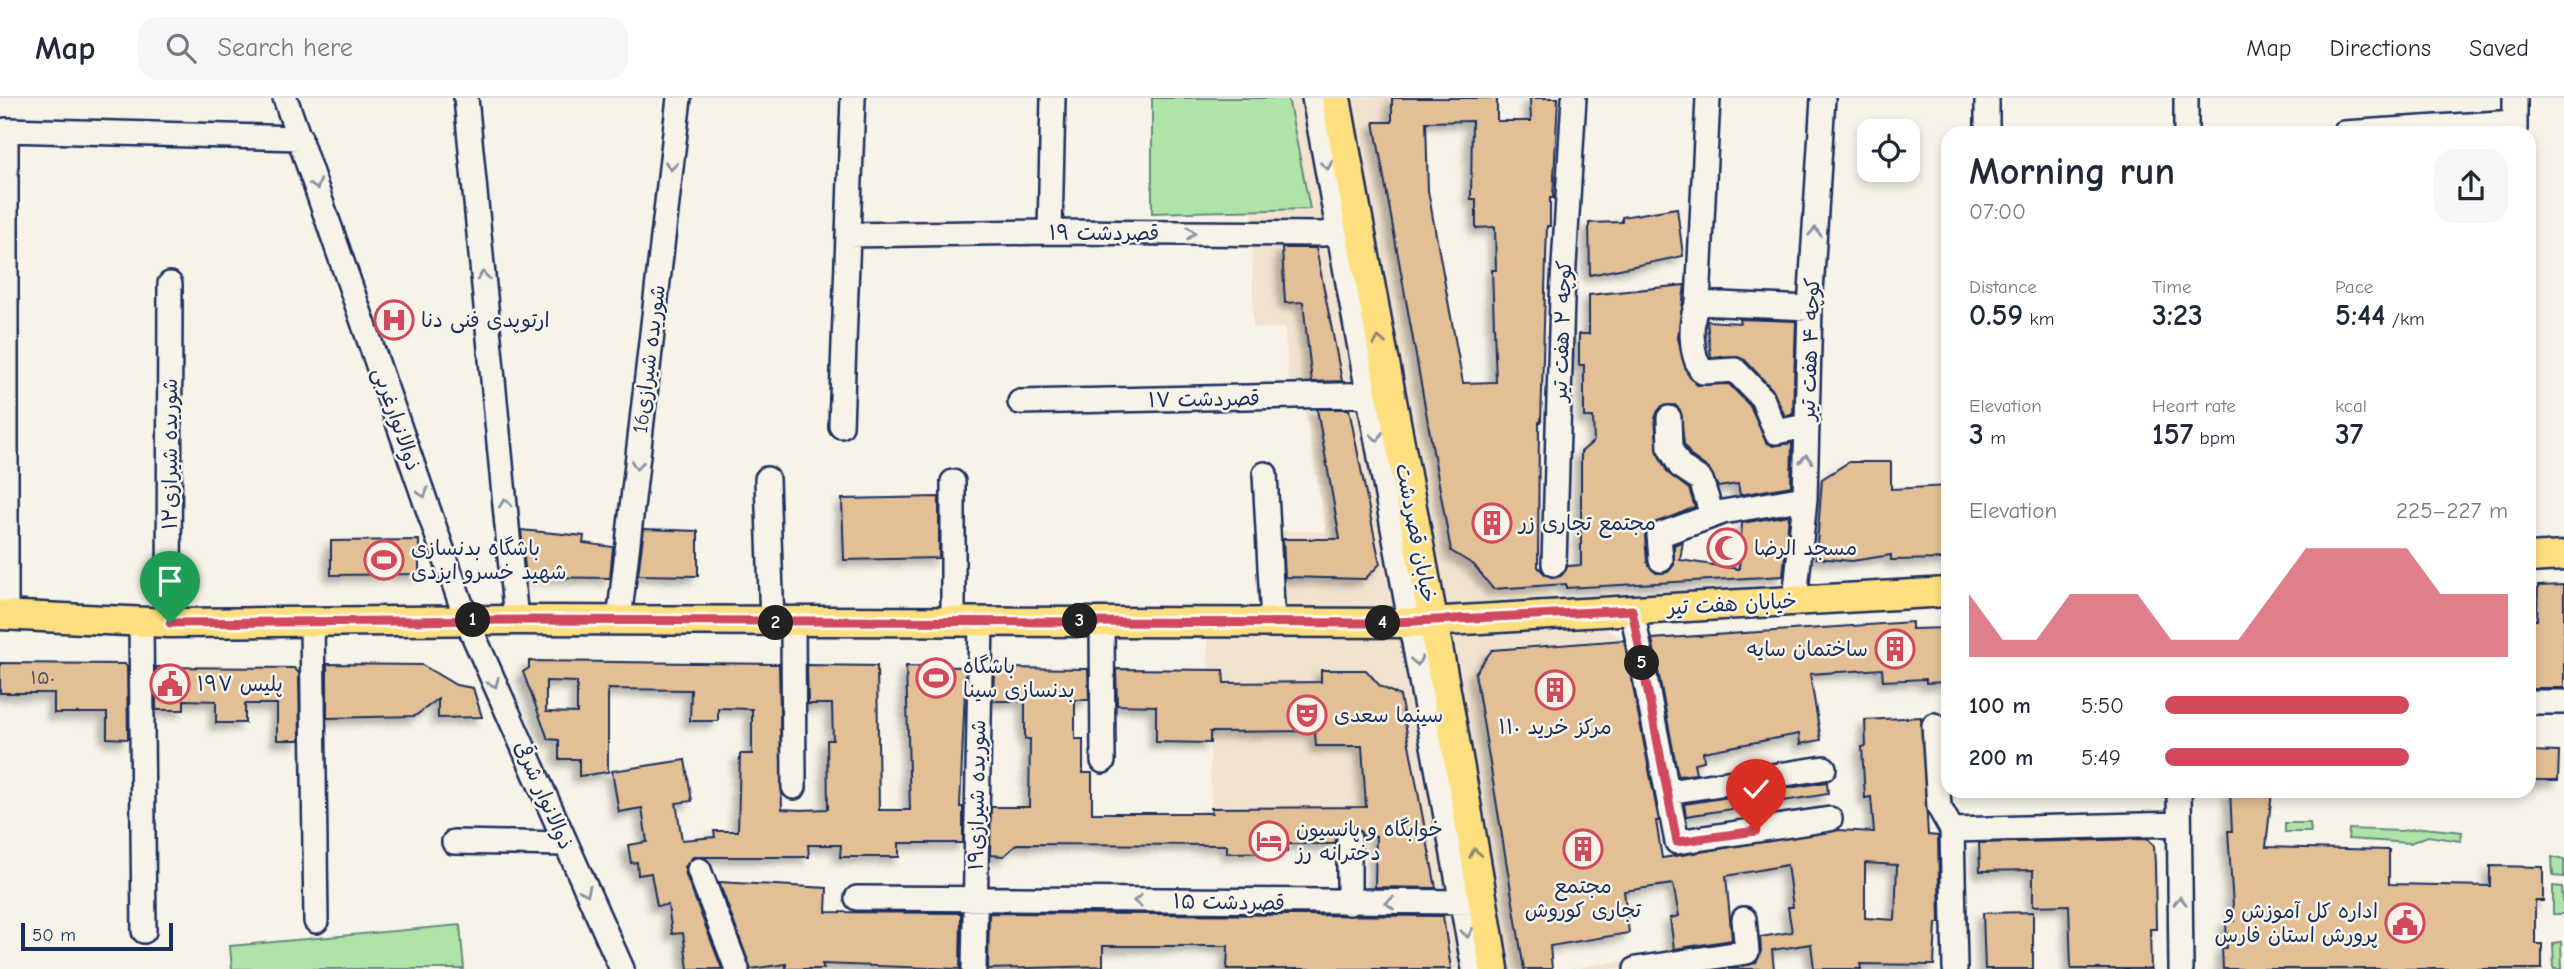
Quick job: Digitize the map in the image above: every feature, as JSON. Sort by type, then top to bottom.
[{"type":"main road","name":"خیابان قصردشت","points":[[1336,98],[1349,231],[1472,902],[1494,969]]},
{"type":"main road","points":[[2536,558],[2564,556]]},
{"type":"main road","name":"خیابان هفت تیر","points":[[3,615],[170,623],[312,624],[516,620],[783,623],[1421,623],[1941,592]]},
{"type":"street","name":"ذوالانوارغربی","points":[[285,98],[467,621]]},
{"type":"street","points":[[466,98],[516,620]]},
{"type":"street","name":"شوریده شیرازی16","points":[[619,621],[679,98]]},
{"type":"street","points":[[841,426],[853,98]]},
{"type":"street","points":[[1050,232],[1053,98]]},
{"type":"street","points":[[1314,98],[1349,231]]},
{"type":"street","name":"کوچه ۲ هفت تیر","points":[[1554,564],[1562,299],[1574,98]]},
{"type":"street","points":[[1708,98],[1698,303],[1691,315],[1696,364],[1703,372],[1735,370],[1762,398],[1776,432],[1806,426]]},
{"type":"street","name":"کوچه ۴ هفت تیر","points":[[1795,601],[1805,498],[1810,308],[1823,98]]},
{"type":"street","points":[[1987,98],[1987,126]]},
{"type":"street","points":[[2186,98],[2186,126]]},
{"type":"street","points":[[2515,98],[2515,126]]},
{"type":"street","points":[[3,615],[6,130],[300,138]]},
{"type":"street","name":"قصردشت ۱۹","points":[[848,235],[1349,231]]},
{"type":"street","name":"شوریده شیرازی۱۲","points":[[170,284],[170,623]]},
{"type":"street","points":[[1698,303],[1810,308]]},
{"type":"street","name":"قصردشت ۱۷","points":[[1020,402],[1379,394]]},
{"type":"street","points":[[1669,418],[1670,448],[1680,466],[1701,480],[1712,515]]},
{"type":"street","points":[[1265,474],[1273,623]]},
{"type":"street","points":[[767,479],[783,623],[794,787]]},
{"type":"street","name":"شوریده شیرازی۱۹","points":[[953,482],[967,621],[974,969]]},
{"type":"street","points":[[1661,560],[1659,535],[1712,515],[1805,498]]},
{"type":"street","points":[[1632,610],[1680,844],[1830,819]]},
{"type":"street","name":"ذوالانوار شرقی","points":[[467,621],[622,969]]},
{"type":"street","points":[[1102,621],[1103,761]]},
{"type":"street","points":[[141,622],[144,931]]},
{"type":"street","points":[[312,624],[316,921]]},
{"type":"street","points":[[2536,702],[2564,702]]},
{"type":"street","points":[[1934,725],[1939,807],[1952,830],[1955,969]]},
{"type":"street","points":[[1668,792],[1824,768]]},
{"type":"street","points":[[2179,798],[2181,969]]},
{"type":"street","points":[[1952,830],[2179,824]]},
{"type":"street","points":[[1349,839],[1349,903]]},
{"type":"street","points":[[454,842],[565,844]]},
{"type":"street","points":[[699,870],[737,969]]},
{"type":"street","name":"قصردشت ۱۵","points":[[857,898],[1472,902]]},
{"type":"street","points":[[1472,902],[1474,969]]},
{"type":"street","points":[[1636,969],[1743,954],[1749,948],[1744,919]]},
{"type":"shaded area","points":[[1288,98],[1497,98],[1497,121],[1426,122],[1428,191],[1478,463],[1538,462],[1538,586],[1624,640],[1667,885],[1538,902],[1533,969],[1393,969],[1300,961],[1299,892],[1403,890],[1404,808],[1211,808],[1207,619],[1272,617],[1270,530],[1326,532],[1302,391],[1289,392],[1285,328],[1253,328],[1252,210],[1310,208]]},
{"type":"shaded area","points":[[1688,950],[1691,969],[1570,969]]},
{"type":"green space","points":[[1152,98],[1288,98],[1310,209],[1152,213]]},
{"type":"green space","points":[[2285,823],[2310,823],[2311,832],[2285,832]]},
{"type":"green space","points":[[2423,828],[2462,832],[2461,841],[2428,836],[2410,843],[2348,839],[2349,829],[2401,831]]},
{"type":"green space","points":[[2552,857],[2564,860],[2564,877],[2553,876]]},
{"type":"green space","points":[[2553,886],[2562,887],[2564,914],[2553,914]]},
{"type":"green space","points":[[460,925],[464,969],[232,969],[230,946]]},
{"type":"green space","points":[[2561,942],[2562,969],[2554,969],[2553,943]]},
{"type":"building","points":[[1392,98],[1497,98],[1497,121],[1531,121],[1530,98],[1558,98],[1553,198],[1550,198],[1550,226],[1547,226],[1539,422],[1538,567],[1554,578],[1561,576],[1568,566],[1581,565],[1581,452],[1594,441],[1593,417],[1584,417],[1584,365],[1579,365],[1579,334],[1589,334],[1589,295],[1685,285],[1678,338],[1687,373],[1697,385],[1729,384],[1750,406],[1766,442],[1773,446],[1792,443],[1791,486],[1740,495],[1738,484],[1718,487],[1709,469],[1691,456],[1684,444],[1680,410],[1675,405],[1662,406],[1655,418],[1658,454],[1668,473],[1689,489],[1695,507],[1648,527],[1645,536],[1647,562],[1656,573],[1668,572],[1674,565],[1674,545],[1683,541],[1680,560],[1739,569],[1742,523],[1789,515],[1783,576],[1566,588],[1566,584],[1493,589],[1474,565],[1451,551],[1374,122],[1392,122]],"holes":[[[1472,121],[1471,199],[1476,199],[1476,228],[1495,227],[1496,270],[1492,270],[1496,382],[1463,383],[1428,191],[1426,122]]]},
{"type":"building","points":[[1677,208],[1683,256],[1590,275],[1589,223],[1622,222],[1622,217]]},
{"type":"building","points":[[1282,248],[1316,248],[1342,381],[1312,382],[1303,302],[1285,303]]},
{"type":"building","points":[[1739,319],[1796,321],[1793,414],[1785,416],[1772,389],[1745,360],[1735,356],[1711,357],[1707,321],[1740,323]]},
{"type":"building","points":[[1317,409],[1349,409],[1380,564],[1365,579],[1285,577],[1283,539],[1340,539]]},
{"type":"building","points":[[1849,462],[1891,462],[1891,489],[1941,486],[1941,559],[1891,560],[1891,555],[1852,561],[1816,558],[1822,479]]},
{"type":"building","points":[[939,497],[939,558],[844,560],[842,499]]},
{"type":"building","points":[[644,529],[698,531],[698,576],[638,575]]},
{"type":"building","points":[[521,530],[584,536],[583,543],[613,547],[610,578],[526,577]]},
{"type":"building","points":[[419,540],[419,574],[331,575],[331,541]]},
{"type":"building","points":[[2564,585],[2564,688],[2536,688],[2538,586]]},
{"type":"building","points":[[1912,622],[1912,629],[1941,628],[1941,682],[1926,683],[1926,679],[1883,681],[1882,669],[1810,674],[1821,740],[1800,744],[1799,734],[1703,752],[1704,761],[1694,763],[1696,774],[1678,776],[1652,639]]},
{"type":"building","points":[[1624,640],[1659,821],[1656,821],[1662,858],[1838,830],[1874,832],[1871,797],[1865,798],[1862,747],[1866,746],[1865,720],[1921,717],[1928,835],[1938,836],[1940,923],[1936,923],[1934,965],[1860,964],[1861,969],[1814,969],[1811,944],[1772,950],[1774,969],[1728,969],[1756,963],[1761,951],[1760,937],[1792,932],[1788,907],[1793,907],[1787,865],[1726,876],[1732,940],[1674,949],[1670,918],[1679,916],[1673,884],[1624,891],[1629,933],[1550,946],[1552,969],[1524,969],[1475,673],[1492,650]],"holes":[[[1865,863],[1897,865],[1895,920],[1865,918]]]},
{"type":"building","points":[[529,661],[779,664],[782,809],[800,810],[828,809],[827,740],[833,740],[832,704],[808,704],[807,665],[877,666],[879,810],[910,810],[906,666],[966,667],[960,807],[963,807],[963,843],[899,843],[899,857],[840,857],[841,845],[808,845],[809,857],[693,857],[685,867],[686,875],[722,969],[688,969],[683,933],[672,934],[668,905],[657,906],[651,873],[638,875],[637,862],[631,863],[628,845],[647,842],[642,808],[619,812],[612,771],[685,760],[692,801],[676,803],[682,840],[715,837],[714,831],[738,831],[740,754],[752,754],[752,709],[718,708],[718,721],[690,721],[691,690],[608,689],[608,772],[579,776],[579,759],[559,759],[559,740],[548,739],[523,672],[529,668]],"holes":[[[546,681],[577,682],[577,713],[546,712]]]},
{"type":"building","points":[[0,663],[125,664],[128,739],[107,738],[107,713],[54,713],[54,693],[0,693]]},
{"type":"building","points":[[327,664],[422,665],[456,685],[473,688],[482,717],[438,718],[438,699],[415,716],[327,718]]},
{"type":"building","points":[[156,667],[294,668],[299,673],[300,740],[277,740],[277,704],[245,704],[245,723],[216,723],[216,701],[184,700],[184,710],[156,710]]},
{"type":"building","points":[[994,668],[1088,669],[1089,700],[1075,700],[1075,739],[1083,739],[1083,773],[1092,773],[1092,813],[1212,813],[1211,808],[1366,807],[1362,746],[1316,746],[1315,731],[1210,732],[1210,743],[1156,742],[1156,706],[1117,705],[1116,669],[1223,670],[1224,683],[1321,682],[1321,670],[1366,670],[1380,686],[1400,696],[1436,888],[1375,887],[1376,836],[1362,835],[1357,827],[1350,825],[1337,831],[1335,844],[1287,844],[1287,852],[1227,853],[1227,845],[1017,844],[1004,856],[990,855],[991,807],[1029,807],[1030,739],[1025,739],[1025,701],[993,701]]},
{"type":"building","points":[[2536,751],[2559,752],[2558,780],[2536,780]]},
{"type":"building","points":[[1827,782],[1828,794],[1686,816],[1684,804]]},
{"type":"building","name":"اداره کل آموزش و پرورش استان فارس","points":[[2230,798],[2271,798],[2266,847],[2389,850],[2389,884],[2490,886],[2490,866],[2543,867],[2543,901],[2535,901],[2535,944],[2542,944],[2542,969],[2223,969],[2222,948],[2227,948],[2226,921],[2234,921],[2228,831],[2232,831]]},
{"type":"building","points":[[2148,839],[2154,846],[2155,865],[2156,929],[2150,929],[2151,969],[2071,969],[2069,905],[2033,906],[2033,870],[1980,871],[1979,843]]},
{"type":"building","points":[[719,882],[827,888],[826,912],[961,913],[960,969],[822,964],[824,969],[786,969],[786,964],[751,969]]},
{"type":"building","points":[[2033,912],[2033,969],[1985,969],[1983,913]]},
{"type":"building","points":[[989,913],[1443,916],[1451,969],[1227,969],[1228,946],[1103,946],[1103,966],[988,969]]},
{"type":"place","name":"ارتوپدی فنی دنا","points":[[394,320]]},
{"type":"place","name":"مجتمع تجاری زر","points":[[1492,523]]},
{"type":"place","name":"مسجد الرضا","points":[[1727,548]]},
{"type":"place","name":"باشگاه بدنسازی شهید خسرو ایزدی","points":[[384,560]]},
{"type":"place","name":"ساختمان سایه","points":[[1895,649]]},
{"type":"place","name":"باشگاه بدنسازی سینا","points":[[936,678]]},
{"type":"place","name":"پلیس ۱۹۷","points":[[170,684]]},
{"type":"place","name":"مرکز خرید ۱۱۰","points":[[1555,690]]},
{"type":"place","name":"سینما سعدی","points":[[1307,715]]},
{"type":"place","name":"خوابگاه و پانسیون دخترانه رز","points":[[1269,841]]},
{"type":"place","name":"مجتمع تجاری کوروش","points":[[1583,849]]},
{"type":"place","name":"اداره کل آموزش و پرورش استان فارس","points":[[2405,923]]},
{"type":"route","points":[[170,623],[312,624],[516,620],[772,623],[1376,623],[1632,610],[1677,842],[1683,844],[1756,831]]}]
